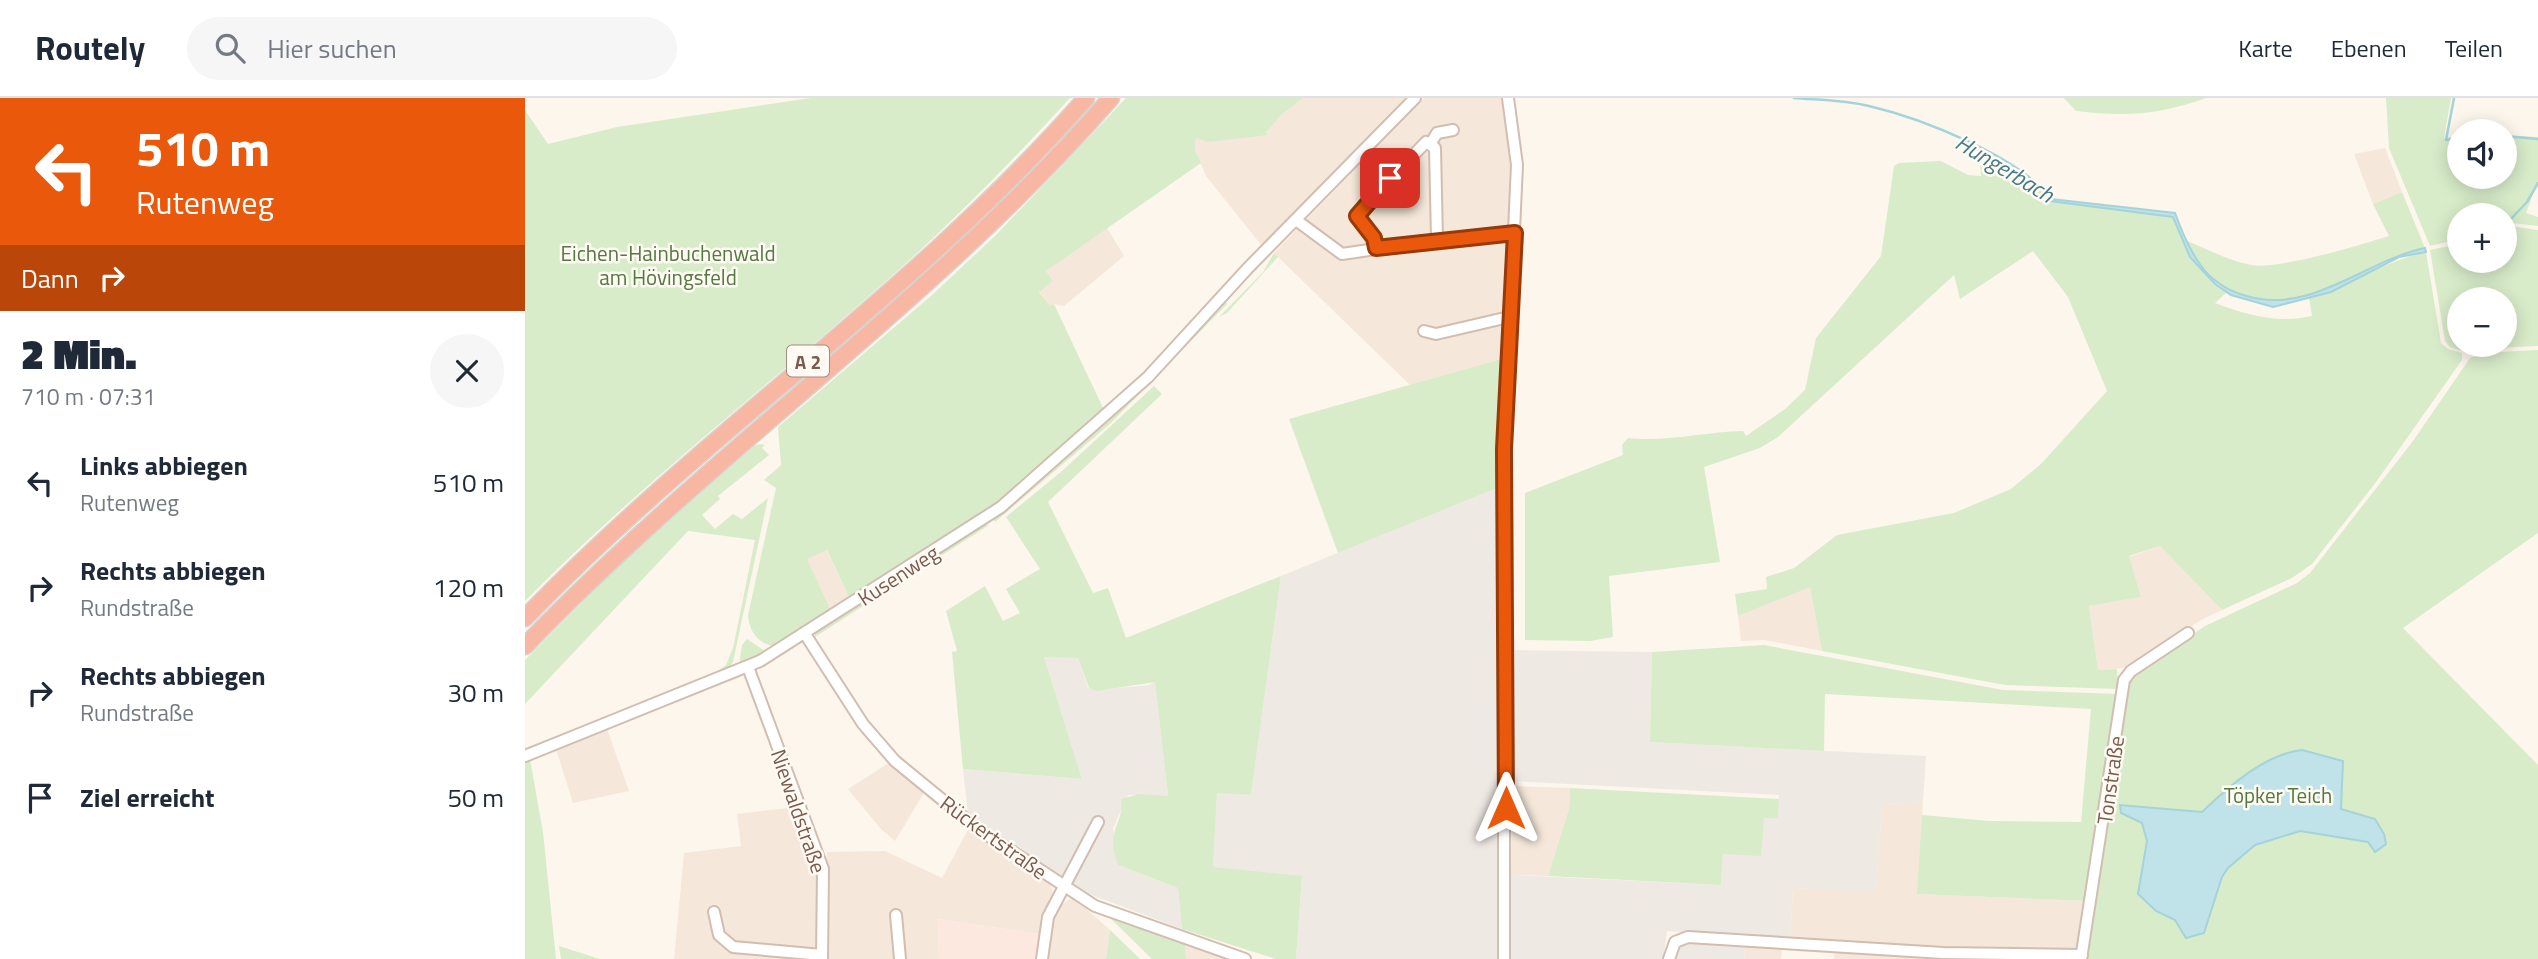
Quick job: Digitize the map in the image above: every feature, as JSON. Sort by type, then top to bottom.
[{"type":"highway","name":"A 2","points":[[525,618],[651,495],[956,232],[1086,98]]},
{"type":"highway","name":"A 2","points":[[525,646],[603,567],[692,484],[953,262],[1067,149],[1111,98]]},
{"type":"street","name":"Kusenweg","points":[[525,755],[748,667],[805,634],[1002,508],[1138,386],[1415,98]]},
{"type":"street","points":[[1504,959],[1504,449],[1517,151],[1508,98]]},
{"type":"street","points":[[1431,143],[1437,133],[1453,130]]},
{"type":"street","points":[[1376,248],[1374,238],[1358,219],[1358,213],[1422,143],[1431,143]]},
{"type":"street","points":[[1431,143],[1436,151],[1437,240]]},
{"type":"street","points":[[1296,220],[1339,254],[1437,240],[1515,233]]},
{"type":"street","points":[[1424,331],[1436,334],[1509,317]]},
{"type":"street","name":"Rückertstraße","points":[[805,634],[863,723],[895,761],[978,829],[1095,906],[1245,959]]},
{"type":"street","name":"Tonstraße","points":[[2082,957],[2123,684],[2131,671],[2188,634]]},
{"type":"street","name":"Niewaldstraße","points":[[748,667],[823,869],[822,957]]},
{"type":"street","points":[[1042,959],[1045,927],[1098,822]]},
{"type":"street","points":[[714,912],[719,935],[733,947],[822,957]]},
{"type":"street","points":[[896,915],[900,959]]},
{"type":"street","points":[[1669,959],[1675,943],[1688,937],[1924,952],[2082,957]]},
{"type":"shaded area","points":[[1303,98],[1407,98],[1262,246],[1206,176],[1195,150],[1196,137],[1268,135],[1266,132],[1277,118]]},
{"type":"shaded area","points":[[1424,98],[1501,98],[1511,162],[1507,246],[1501,359],[1410,385],[1274,253]]},
{"type":"shaded area","points":[[2385,148],[2402,192],[2373,204],[2354,154]]},
{"type":"shaded area","points":[[1106,226],[1124,256],[1064,306],[1054,304],[1050,307],[1039,291],[1053,281],[1046,271]]},
{"type":"shaded area","points":[[1497,488],[1500,883],[1497,959],[1296,959],[1302,877],[1213,868],[1217,792],[1251,795],[1281,576]]},
{"type":"shaded area","points":[[2160,546],[2222,610],[2201,620],[2131,667],[2098,671],[2089,606],[2141,597],[2129,557]]},
{"type":"shaded area","points":[[826,549],[850,599],[831,611],[806,559]]},
{"type":"shaded area","points":[[1810,586],[1822,651],[1765,640],[1741,641],[1738,616]]},
{"type":"shaded area","points":[[1509,652],[1652,652],[1650,742],[1926,756],[1923,800],[1908,804],[1882,803],[1876,892],[1793,888],[1790,939],[1667,931],[1663,959],[1508,959],[1511,875],[1721,885],[1723,854],[1764,817],[1778,818],[1779,795],[1511,781]]},
{"type":"shaded area","points":[[1044,657],[1078,658],[1088,688],[1097,690],[1149,685],[1155,681],[1168,797],[1128,795],[1113,828],[1118,865],[1178,888],[1182,929],[1081,891],[968,815],[963,769],[1082,779]]},
{"type":"shaded area","points":[[607,729],[629,791],[573,803],[556,749]]},
{"type":"shaded area","points":[[889,763],[924,793],[895,841],[881,829],[848,789]]},
{"type":"shaded area","points":[[1512,786],[1570,788],[1569,809],[1548,876],[1511,875]]},
{"type":"shaded area","points":[[1923,800],[1918,894],[2088,901],[2079,949],[1945,949],[1790,939],[1793,888],[1876,891],[1882,803],[1908,804]]},
{"type":"shaded area","points":[[796,807],[819,867],[815,959],[674,959],[684,853],[741,846],[737,814]]},
{"type":"shaded area","points":[[969,828],[1050,881],[1054,898],[1043,918],[1039,934],[938,919],[939,959],[828,959],[827,852],[885,851],[942,878]]},
{"type":"shaded area","points":[[1073,897],[1110,930],[1106,959],[1047,959],[1049,927],[1059,906]]},
{"type":"shaded area","points":[[938,919],[1039,934],[1037,959],[939,959]]},
{"type":"shaded area","points":[[1185,942],[1240,959],[1186,959]]},
{"type":"shaded area","points":[[1688,943],[1745,945],[1744,959],[1676,959],[1681,946]]},
{"type":"shaded area","points":[[1745,945],[1782,947],[1781,959],[1744,959]]},
{"type":"shaded area","points":[[1835,950],[2007,959],[1834,959]]},
{"type":"green space","name":"Eichen-Hainbuchenwald am Hövingsfeld","points":[[811,98],[1070,98],[1028,144],[917,253],[660,475],[525,601],[525,110],[548,144],[617,127]]},
{"type":"green space","points":[[1126,98],[1303,98],[1281,115],[1266,132],[1268,135],[1208,142],[1196,138],[1195,150],[1201,163],[1046,271],[1053,281],[1039,292],[1050,306],[1054,304],[1104,410],[1000,504],[850,599],[827,550],[807,559],[831,611],[776,646],[760,640],[750,627],[748,615],[776,488],[764,480],[781,465],[778,427],[932,295],[996,235]]},
{"type":"green space","points":[[2064,98],[2206,98],[2157,111],[2110,114],[2076,111]]},
{"type":"green space","points":[[2386,98],[2451,98],[2444,138],[2447,138],[2447,189],[2517,189],[2517,136],[2538,137],[2538,181],[2526,213],[2538,217],[2538,226],[2517,224],[2517,203],[2447,203],[2447,242],[2430,246],[2389,148]]},
{"type":"green space","points":[[1979,148],[2042,187],[2050,201],[2173,217],[2190,257],[2226,293],[2215,303],[2275,319],[2312,316],[2309,298],[2396,261],[2426,252],[2441,343],[2447,348],[2447,357],[2462,357],[2462,360],[2376,482],[2312,564],[2292,578],[2222,610],[2160,546],[2129,556],[2141,597],[2089,606],[2098,670],[2117,669],[2118,689],[2005,685],[1822,651],[1810,587],[1738,616],[1735,594],[1767,589],[1766,577],[1794,568],[1837,535],[1954,513],[2011,489],[2041,464],[2107,391],[2068,297],[2033,251],[1960,299],[1954,275],[1778,437],[1760,448],[1704,467],[1720,562],[1609,576],[1613,637],[1590,641],[1525,640],[1525,493],[1623,455],[1622,445],[1628,438],[1657,439],[1743,431],[1746,436],[1785,409],[1805,390],[1816,338],[1881,256],[1894,166],[1899,163],[1941,161],[1968,175],[1981,176]]},
{"type":"green space","points":[[2402,192],[2425,248],[2399,256],[2318,292],[2290,300],[2263,301],[2237,295],[2213,277],[2190,251],[2185,240],[2251,265],[2263,266],[2299,260],[2389,236],[2373,204]]},
{"type":"green space","points":[[2517,227],[2538,230],[2538,346],[2517,347],[2517,287],[2447,287],[2447,343],[2430,250],[2447,246],[2447,273],[2517,273]]},
{"type":"green space","points":[[1274,253],[1278,257],[1227,313],[1219,317],[1263,272]]},
{"type":"green space","points":[[1226,302],[1227,304],[1111,423],[995,522],[993,519],[1106,422]]},
{"type":"green space","name":"Töpker Teich","points":[[2538,350],[2538,533],[2403,628],[2538,765],[2538,959],[2086,959],[2130,677],[2205,626],[2297,583],[2310,573],[2413,441],[2470,358],[2517,357],[2517,351]]},
{"type":"green space","points":[[1501,359],[1497,488],[1338,553],[1289,419]]},
{"type":"green space","points":[[1154,386],[1162,394],[1048,502],[1093,593],[1108,588],[1126,638],[1281,576],[1251,795],[1217,793],[1213,867],[1302,876],[1296,959],[1276,959],[1182,929],[1178,888],[1118,865],[1113,843],[1121,799],[1140,794],[1168,796],[1155,682],[1097,691],[1089,688],[1078,658],[1044,657],[1082,779],[963,769],[952,652],[957,651],[946,611],[985,586],[1003,621],[1020,613],[1006,589],[1040,569],[1006,517],[1062,471]]},
{"type":"green space","points":[[765,445],[762,448],[769,455],[718,496],[720,499],[702,515],[715,529],[733,514],[742,519],[768,498],[733,662],[725,673],[525,751],[525,748],[712,676],[726,665],[733,648],[755,540],[688,531],[525,704],[525,660],[634,550],[754,446]]},
{"type":"green space","points":[[984,524],[989,525],[815,637],[815,632]]},
{"type":"green space","points":[[747,639],[765,651],[739,665],[742,645]]},
{"type":"green space","points":[[1764,645],[2003,690],[2119,694],[2088,901],[1917,894],[1922,815],[1989,821],[2081,822],[2091,709],[1825,694],[1824,751],[1650,742],[1652,652]]},
{"type":"green space","points":[[743,676],[588,737],[732,678]]},
{"type":"green space","points":[[525,758],[530,759],[543,832],[556,959],[525,959]]},
{"type":"green space","points":[[1570,788],[1779,799],[1778,818],[1764,818],[1761,856],[1723,854],[1721,885],[1548,876],[1569,809]]},
{"type":"green space","points":[[1103,911],[1185,942],[1186,959],[1152,959]]},
{"type":"green space","points":[[1110,930],[1140,959],[1106,959]]},
{"type":"green space","points":[[559,946],[600,959],[561,959]]},
{"type":"water","points":[[2048,194],[2051,199],[2175,213],[2192,252],[2208,274],[2229,290],[2268,300],[2291,299],[2314,293],[2402,255],[2425,248],[2426,252],[2399,257],[2331,292],[2273,307],[2231,295],[2215,284],[2190,257],[2173,217],[2050,201]]},
{"type":"water","points":[[2302,750],[2343,761],[2341,809],[2375,819],[2384,834],[2386,844],[2375,852],[2368,842],[2300,831],[2255,845],[2228,868],[2222,877],[2204,933],[2186,938],[2175,920],[2156,911],[2138,894],[2147,841],[2142,823],[2121,813],[2120,805],[2202,812],[2248,773],[2274,758]]},
{"type":"waterway","name":"Hungerbach","points":[[1794,98],[1860,104],[1941,130],[1968,141],[2017,169],[2037,184],[2051,200]]},
{"type":"waterway","points":[[2450,119],[2454,98]]},
{"type":"waterway","points":[[2447,135],[2447,140]]},
{"type":"waterway","points":[[2517,137],[2538,139]]},
{"type":"waterway","points":[[2517,213],[2538,183]]},
{"type":"route","points":[[1390,178],[1357,216],[1374,238],[1376,248],[1515,233],[1504,449],[1506,808]]}]
